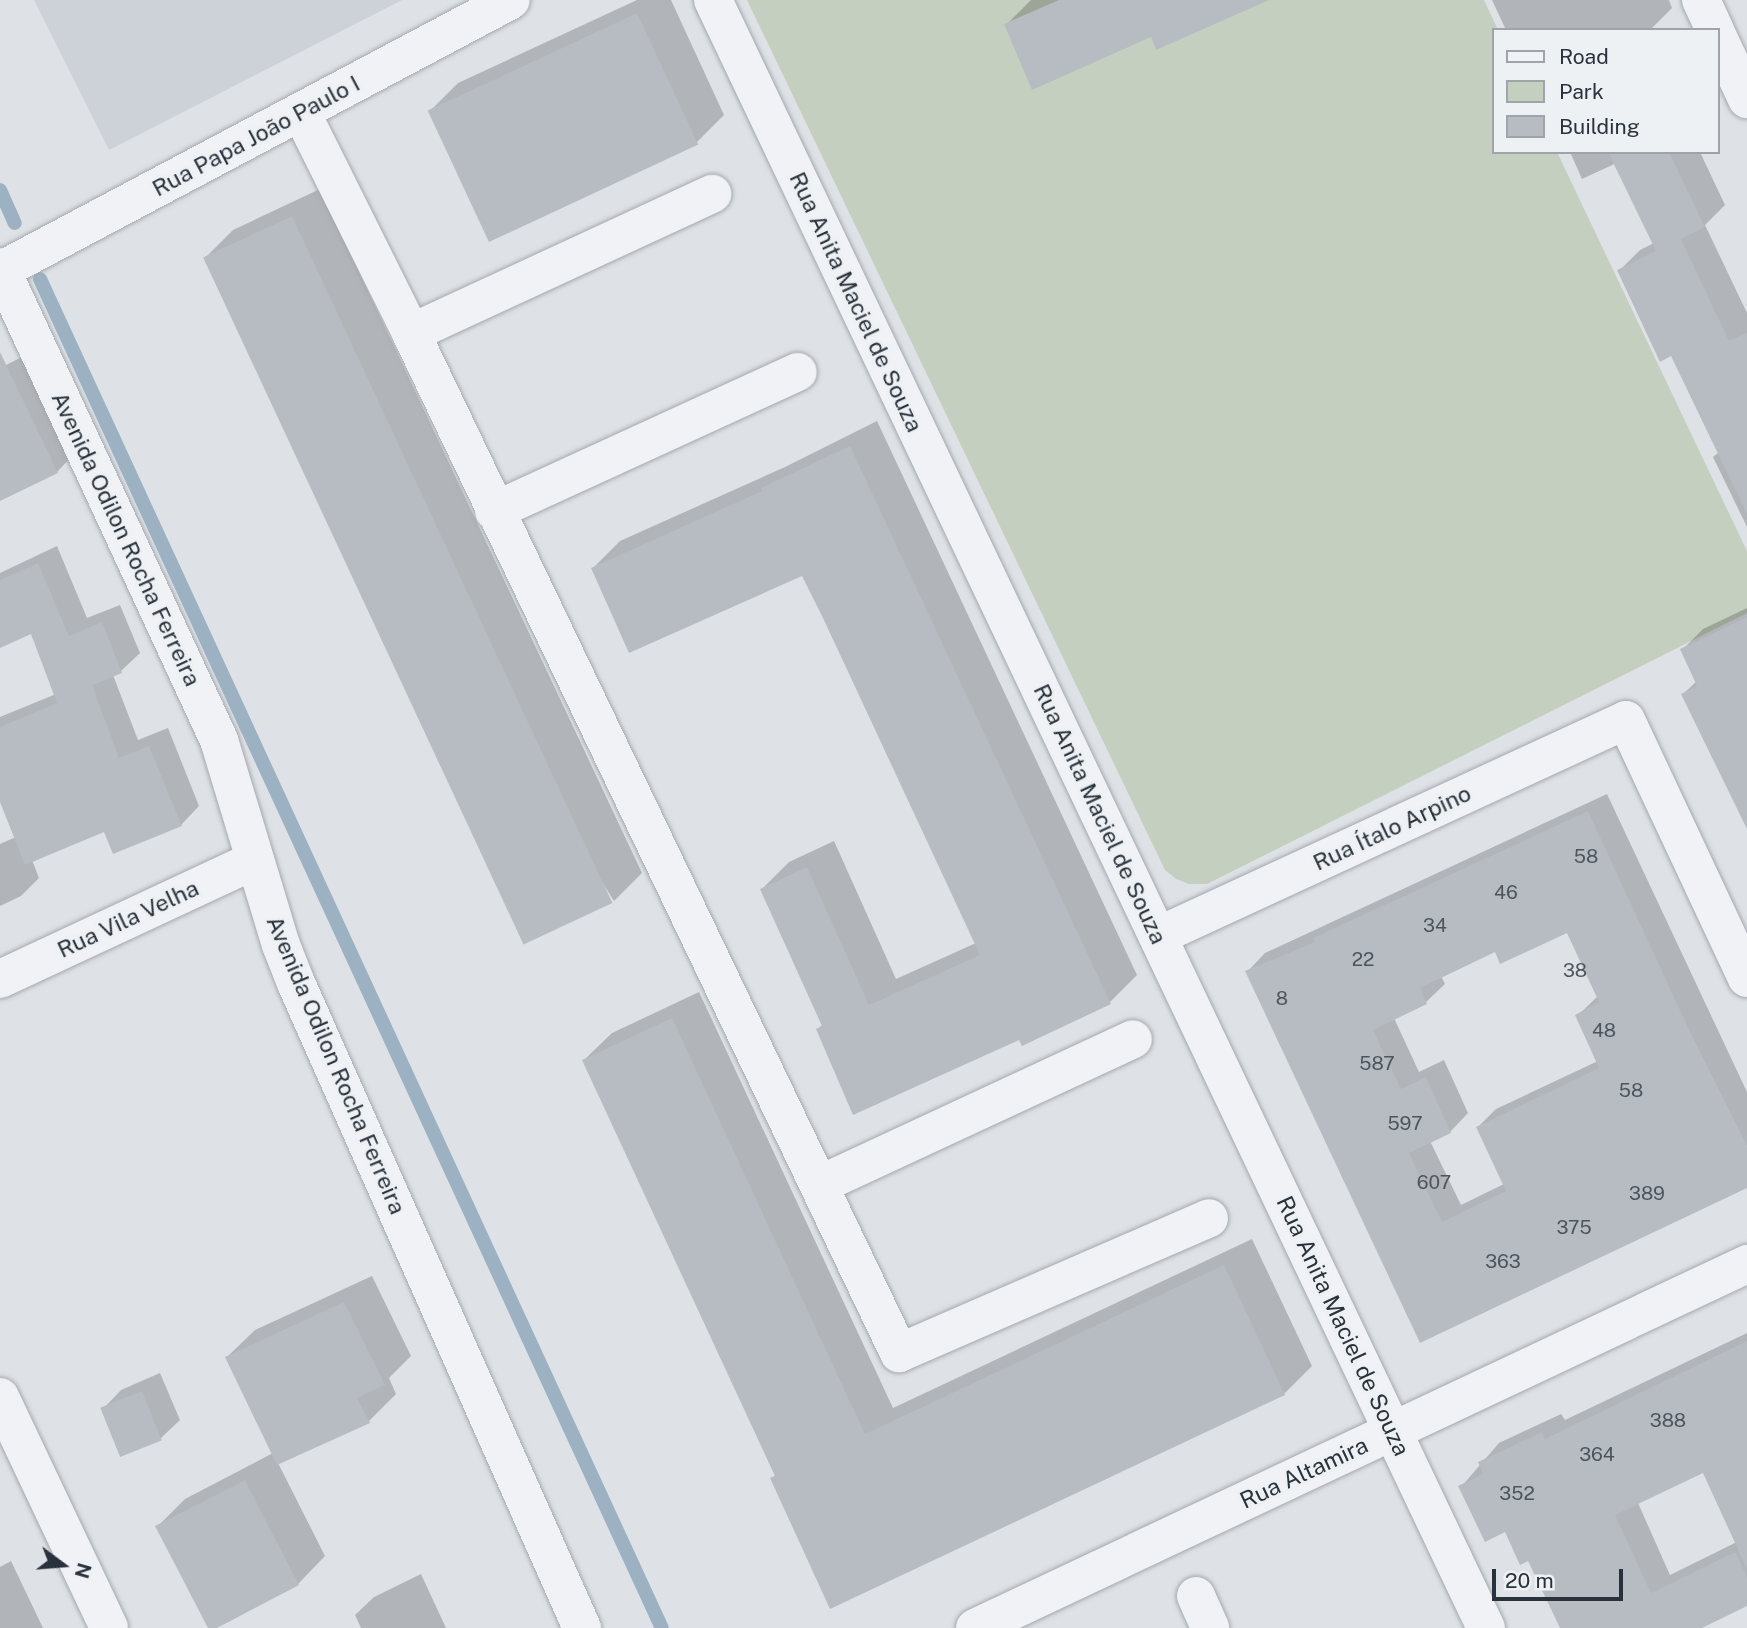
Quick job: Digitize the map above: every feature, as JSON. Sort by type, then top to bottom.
[{"type":"street","name":"Rua Papa João Paulo I","points":[[1,270],[511,0]]},
{"type":"street","name":"Rua Anita Maciel de Souza","points":[[713,0],[1486,1628]]},
{"type":"street","points":[[1701,0],[1714,28]]},
{"type":"street","points":[[1719,39],[1747,99]]},
{"type":"street","points":[[300,112],[411,333],[899,1353],[1209,1218]]},
{"type":"street","points":[[411,333],[712,194]]},
{"type":"street","name":"Avenida Odilon Rocha Ferreira","points":[[1,270],[219,740],[281,945],[296,983],[582,1628]]},
{"type":"street","points":[[494,511],[798,373]]},
{"type":"street","name":"Rua Ítalo Arpino","points":[[1158,936],[1626,720],[1747,978]]},
{"type":"street","name":"Rua Vila Velha","points":[[0,979],[255,860]]},
{"type":"street","points":[[818,1185],[1133,1039]]},
{"type":"street","name":"Rua Altamira","points":[[975,1628],[1747,1264]]},
{"type":"street","points":[[0,1397],[109,1628]]},
{"type":"shaded area","points":[[34,0],[402,0],[109,150]]},
{"type":"green space","points":[[747,0],[1484,0],[1497,28],[1492,28],[1492,154],[1558,154],[1747,551],[1747,613],[1207,884],[1189,884],[1176,879],[1165,870]]},
{"type":"building","points":[[1059,0],[1269,0],[1156,50],[1151,37],[1032,90],[1004,24]]},
{"type":"building","points":[[637,13],[698,144],[489,242],[428,111]]},
{"type":"building","points":[[1609,154],[1670,154],[1705,227],[1681,239],[1729,341],[1747,333],[1747,514],[1671,356],[1660,362],[1617,270],[1656,251]]},
{"type":"building","points":[[292,216],[612,903],[524,944],[203,257]]},
{"type":"building","points":[[0,352],[58,473],[0,501]]},
{"type":"building","points":[[850,446],[1111,1004],[1022,1046],[1019,1040],[853,1115],[816,1029],[822,1026],[760,889],[807,867],[869,1005],[980,955],[823,618],[802,576],[629,653],[591,568],[762,491],[761,488]]},
{"type":"building","points":[[38,563],[69,636],[102,622],[122,673],[92,685],[119,758],[149,746],[182,826],[113,854],[104,832],[25,865],[0,802],[0,727],[57,703],[31,634],[0,648],[0,580]]},
{"type":"building","points":[[1747,617],[1747,829],[1681,694],[1697,686],[1680,649]]},
{"type":"building","points":[[1588,811],[1691,1034],[1747,1146],[1747,1188],[1420,1343],[1245,971],[1315,942],[1313,938]],"holes":[[[1567,933],[1599,1002],[1575,1015],[1599,1068],[1476,1127],[1506,1191],[1442,1222],[1409,1153],[1451,1133],[1426,1077],[1401,1089],[1373,1030],[1427,1004],[1420,988],[1495,952],[1500,964]]]},
{"type":"building","points":[[672,1018],[865,1434],[1224,1265],[1285,1395],[830,1609],[770,1478],[775,1476],[582,1060]]},
{"type":"building","points":[[344,1302],[385,1385],[357,1398],[370,1423],[277,1465],[225,1357]]},
{"type":"building","points":[[1747,1341],[1747,1569],[1703,1473],[1615,1515],[1651,1593],[1735,1552],[1747,1577],[1747,1606],[1702,1628],[1560,1628],[1528,1561],[1520,1565],[1505,1532],[1485,1542],[1458,1486],[1483,1474],[1478,1462],[1542,1432],[1545,1439]]},
{"type":"building","points":[[142,1391],[162,1440],[120,1457],[100,1408]]},
{"type":"building","points":[[245,1480],[299,1585],[217,1628],[208,1628],[155,1526]]},
{"type":"waterway","points":[[0,190],[15,223]]},
{"type":"waterway","points":[[40,279],[662,1628]]}]
